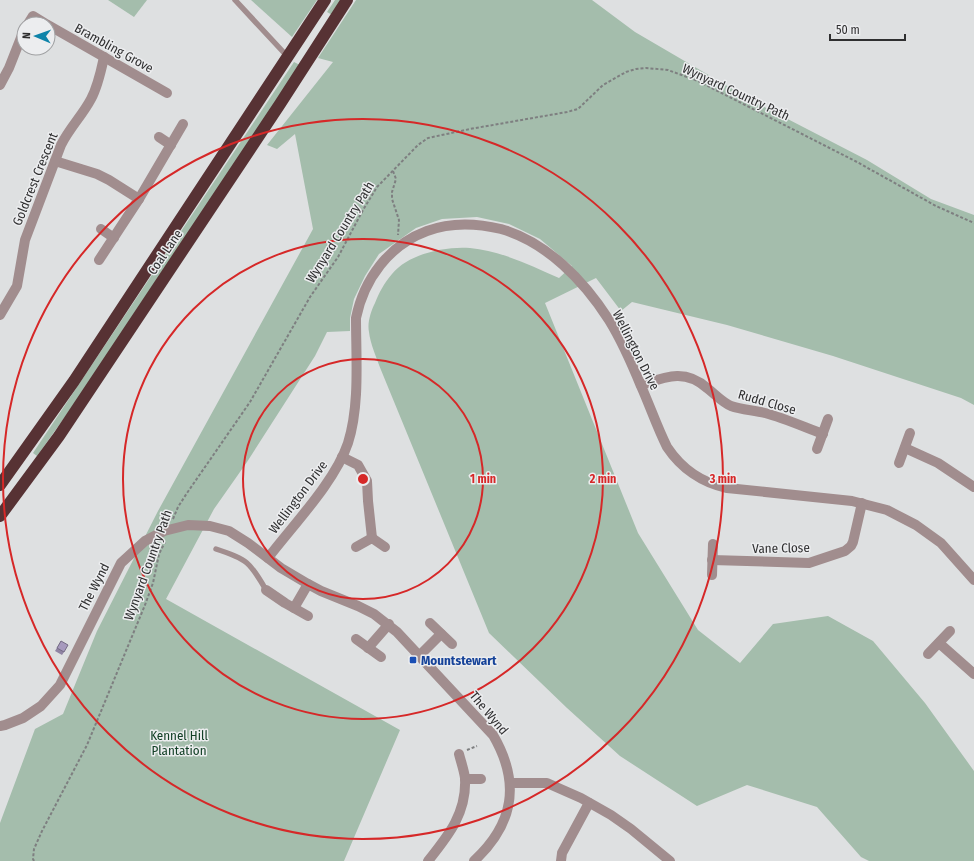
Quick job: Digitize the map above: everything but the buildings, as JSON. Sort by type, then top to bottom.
[{"type":"highway","name":"Coal Lane","points":[[0,486],[78,375],[325,0]]},
{"type":"highway","name":"Coal Lane","points":[[0,516],[67,423],[271,117],[347,0]]},
{"type":"street","name":"Brambling Grove","points":[[56,30],[167,93]]},
{"type":"street","points":[[0,85],[16,50]]},
{"type":"street","name":"Goldcrest Crescent","points":[[0,315],[17,286],[25,240],[55,162],[67,133],[92,98],[98,83],[104,58]]},
{"type":"street","points":[[100,260],[139,199],[183,124]]},
{"type":"street","points":[[159,137],[171,144]]},
{"type":"street","points":[[55,162],[97,174],[110,180],[139,199]]},
{"type":"street","name":"Wellington Drive","points":[[268,558],[328,481],[342,457],[347,444],[354,411],[356,318],[367,284],[379,266],[399,246],[416,234],[436,227],[466,224],[488,226],[513,233],[540,246],[559,260],[578,280],[609,320],[621,342],[667,447],[674,456],[694,475],[708,482],[727,488],[862,503],[887,510],[916,525],[941,544],[974,580]]},
{"type":"street","points":[[101,229],[114,238]]},
{"type":"street","name":"Rudd Close","points":[[641,385],[669,376],[684,376],[692,378],[705,385],[720,400],[733,407],[765,413],[823,434]]},
{"type":"street","points":[[817,449],[828,419]]},
{"type":"street","points":[[899,463],[910,433]]},
{"type":"street","points":[[905,448],[938,463],[974,487]]},
{"type":"street","points":[[342,457],[358,465],[367,481],[372,538],[385,547]]},
{"type":"street","name":"Vane Close","points":[[712,560],[809,563],[845,552],[853,542],[862,503]]},
{"type":"street","name":"The Wynd","points":[[0,726],[23,718],[41,706],[60,685],[121,563],[145,541],[164,531],[188,525],[210,526],[229,531],[281,568],[308,584],[358,606],[389,624],[420,655],[494,735],[507,764],[510,783],[510,798],[501,828],[492,843],[474,861]]},
{"type":"street","points":[[356,547],[372,538]]},
{"type":"street","points":[[712,575],[713,544]]},
{"type":"street","points":[[294,608],[308,584]]},
{"type":"street","points":[[266,590],[308,616]]},
{"type":"street","points":[[430,623],[452,644]]},
{"type":"street","points":[[368,648],[389,624]]},
{"type":"street","points":[[928,654],[950,631]]},
{"type":"street","points":[[420,655],[441,634]]},
{"type":"street","points":[[356,639],[381,657]]},
{"type":"street","points":[[939,643],[974,674]]},
{"type":"street","points":[[428,861],[447,837],[456,822],[462,800],[465,779],[458,754]]},
{"type":"street","points":[[465,779],[481,779]]},
{"type":"street","points":[[510,783],[547,783],[581,798],[611,815],[631,829],[670,861]]},
{"type":"street","points":[[561,861],[562,853],[589,803]]},
{"type":"lane","points":[[235,0],[288,57]]},
{"type":"lane","points":[[216,549],[245,561],[253,568],[266,590]]},
{"type":"path","name":"Wynyard Country Path","points":[[34,861],[34,849],[87,745],[154,583],[160,554],[178,507],[250,402],[310,297],[338,257],[377,187],[418,145],[428,138],[578,109],[603,85],[626,72],[636,69],[659,69],[698,81],[858,162],[936,206],[974,223]]},
{"type":"path","points":[[393,171],[396,178],[392,192],[392,199],[399,220],[399,246]]},
{"type":"green space","points":[[108,0],[147,0],[134,17]]},
{"type":"green space","points":[[251,0],[317,0],[292,37]]},
{"type":"green space","points":[[335,0],[344,0],[334,16],[327,12]]},
{"type":"green space","name":"Kennel Hill Plantation","points":[[356,0],[592,0],[635,32],[753,101],[867,160],[931,199],[974,215],[974,405],[961,398],[833,356],[727,325],[632,302],[621,311],[596,278],[545,303],[638,533],[698,630],[740,663],[773,624],[828,616],[873,641],[925,703],[974,771],[974,861],[869,861],[861,857],[817,807],[747,785],[697,806],[620,756],[567,708],[489,633],[381,370],[372,346],[369,328],[372,310],[384,284],[399,267],[417,256],[450,248],[470,248],[504,255],[559,278],[572,266],[540,239],[509,224],[477,217],[442,219],[416,228],[379,254],[365,276],[354,299],[350,318],[350,331],[327,332],[315,356],[247,462],[214,509],[166,599],[400,730],[344,861],[0,861],[0,823],[35,729],[63,714],[97,631],[158,511],[313,229],[295,134],[277,149],[267,145],[333,62],[318,58]]},
{"type":"green space","points":[[294,62],[300,65],[79,397],[37,456],[33,453]]},
{"type":"place","name":"Mountstewart","points":[[413,660]]}]
